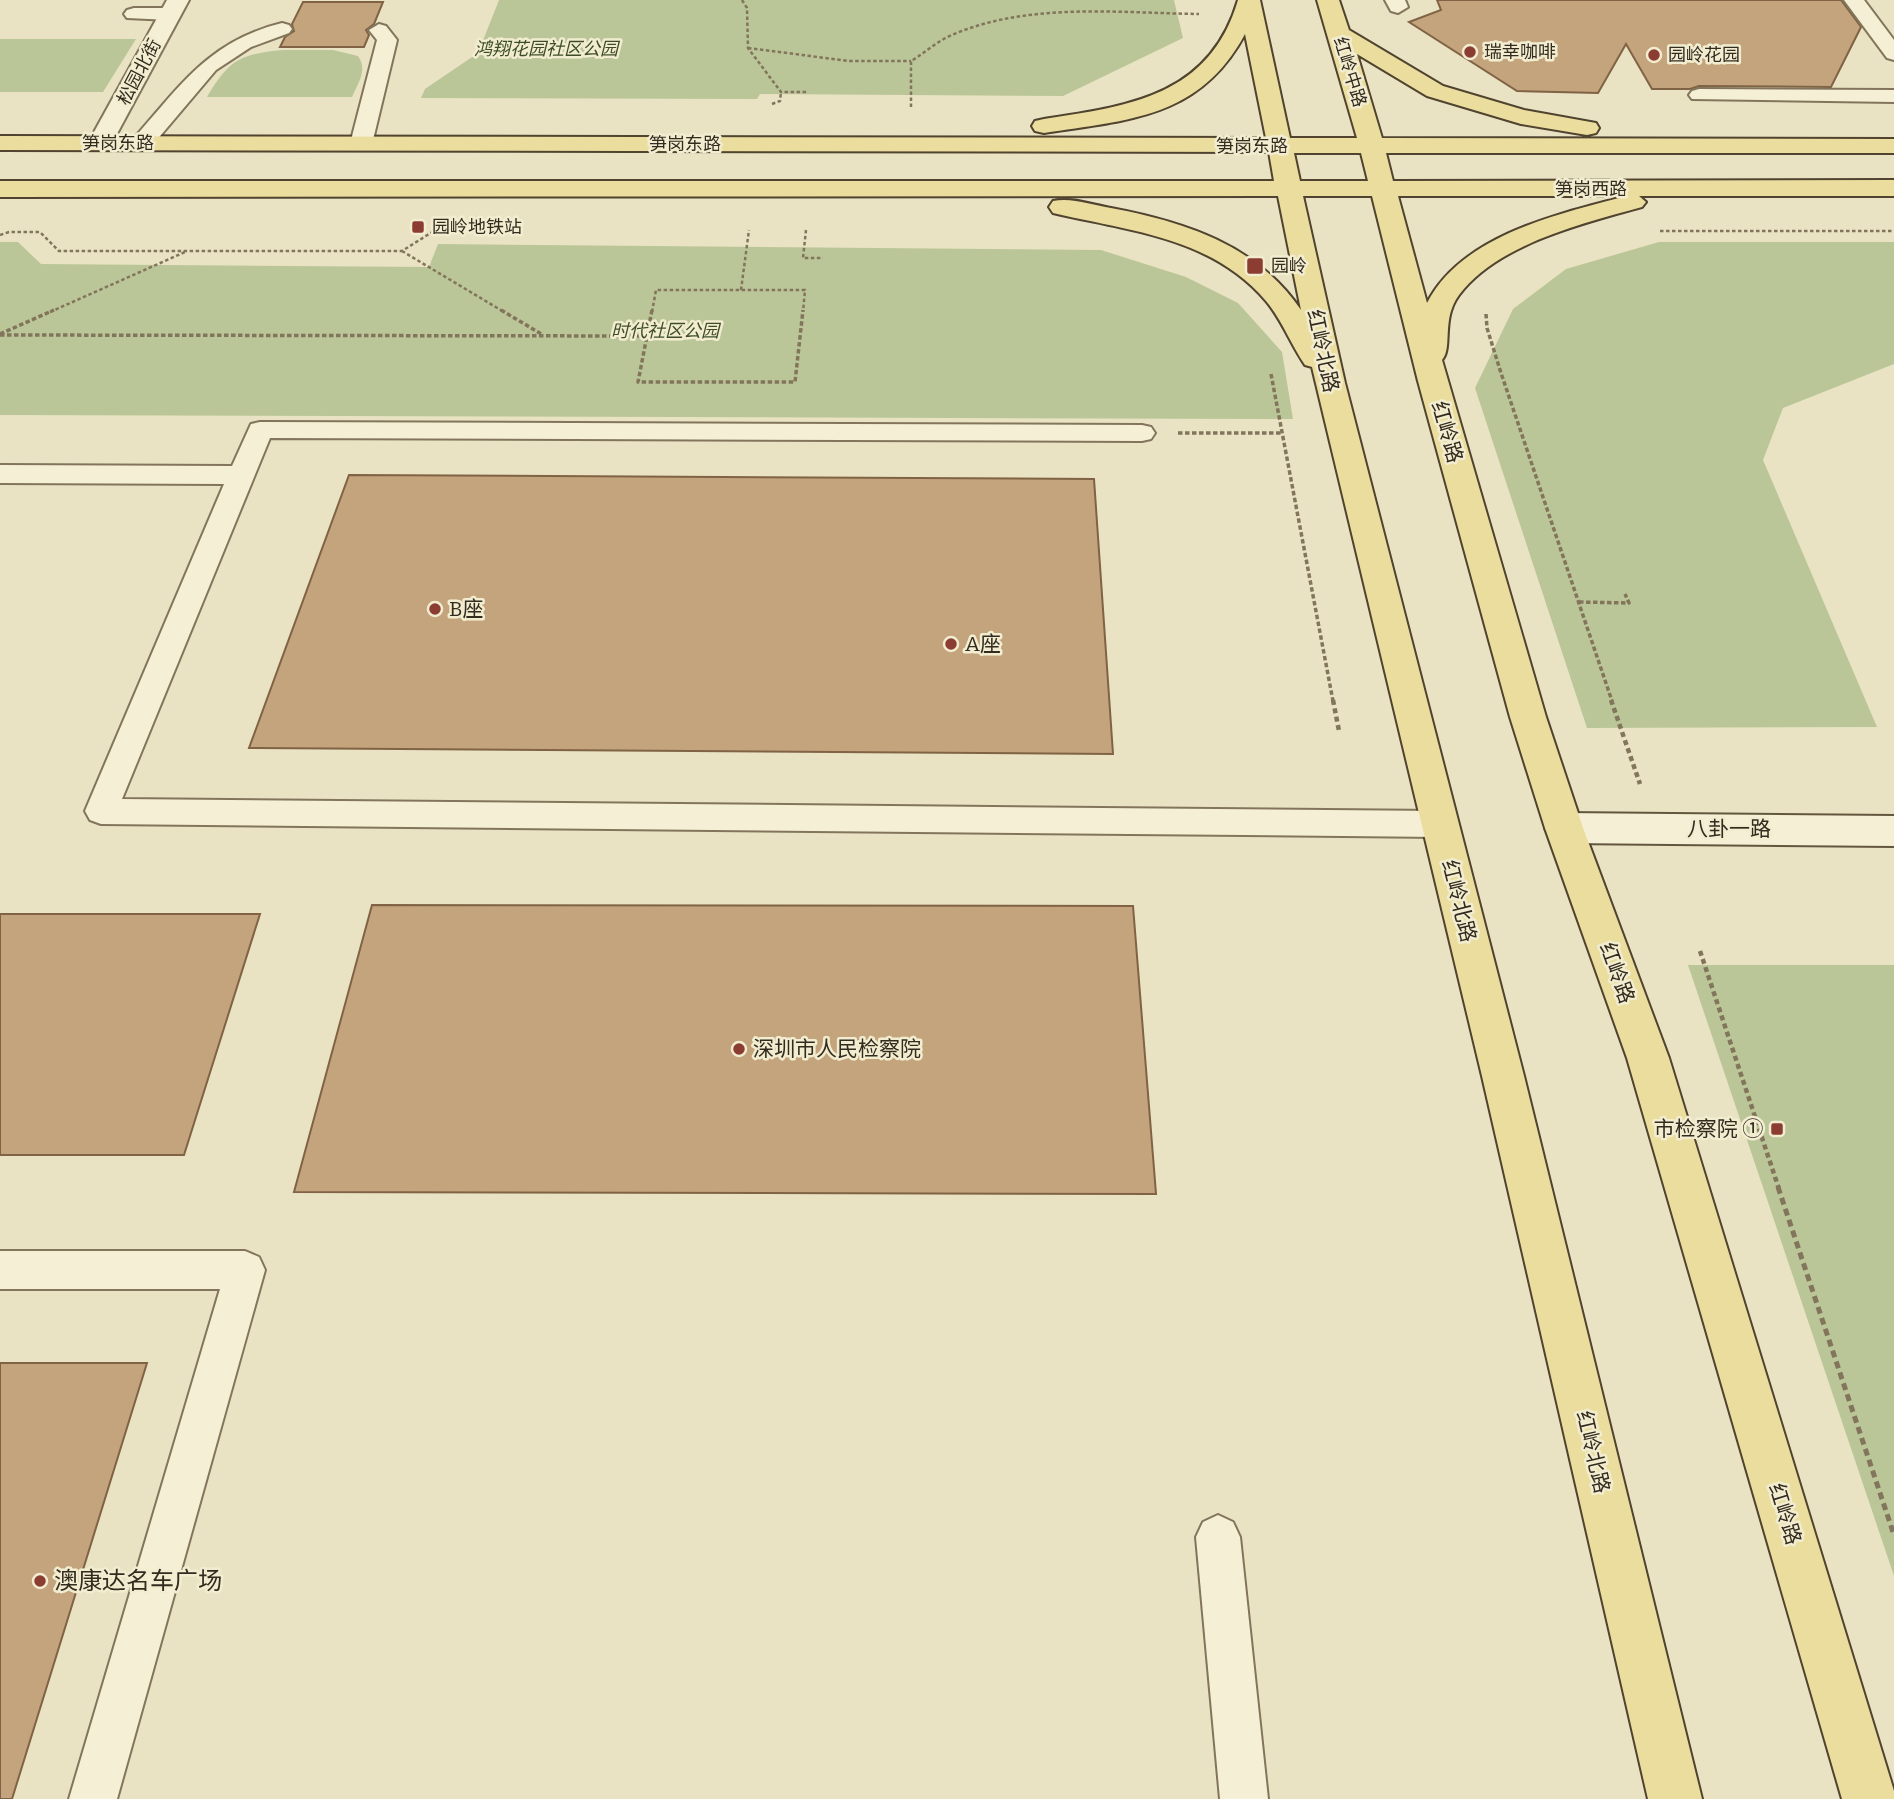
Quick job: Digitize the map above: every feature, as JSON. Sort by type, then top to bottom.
[{"type":"main road","name":"红岭中路","points":[[1328,0],[1371,145]]},
{"type":"main road","points":[[898,144],[1108,116],[1146,106],[1200,80],[1223,53],[1249,1]]},
{"type":"main road","name":"红岭北路","points":[[1249,1],[1330,383],[1503,1076],[1675,1799]]},
{"type":"main road","points":[[1338,33],[1435,91],[1470,104],[1521,117],[1703,145]]},
{"type":"main road","name":"笋岗东路","points":[[0,143],[1371,145]]},
{"type":"main road","points":[[1371,145],[1894,146]]},
{"type":"main road","name":"红岭路","points":[[1371,145],[1433,381],[1528,717],[1564,828],[1648,1058],[1870,1799]]},
{"type":"main road","name":"笋岗东路","points":[[0,189],[1288,188]]},
{"type":"main road","name":"笋岗西路","points":[[1288,188],[1894,188]]},
{"type":"main road","points":[[964,189],[1111,215],[1192,239],[1226,255],[1252,273],[1276,295],[1330,383]]},
{"type":"main road","points":[[1433,381],[1434,317],[1454,284],[1503,246],[1560,222],[1681,189]]},
{"type":"street","name":"松园北街","points":[[100,143],[174,7]]},
{"type":"street","name":"八卦一路","points":[[1564,828],[1894,831]]},
{"type":"lane","points":[[1854,0],[1894,54]]},
{"type":"lane","points":[[134,14],[174,7]]},
{"type":"lane","points":[[142,144],[209,66],[244,43],[282,29]]},
{"type":"lane","points":[[361,144],[387,40],[379,30]]},
{"type":"lane","points":[[1699,95],[1894,96]]},
{"type":"lane","points":[[1142,433],[260,430],[101,811],[1440,824]]},
{"type":"lane","points":[[0,474],[242,475]]},
{"type":"lane","points":[[0,1270],[245,1270],[93,1799]]},
{"type":"lane","points":[[1218,1536],[1244,1799]]},
{"type":"path","points":[[742,0],[747,8],[748,48],[781,92],[807,92]]},
{"type":"path","points":[[748,48],[813,59],[881,64],[911,61],[950,36],[991,21],[1032,15],[1200,15]]},
{"type":"path","points":[[911,61],[911,107]]},
{"type":"path","points":[[402,251],[435,229],[449,229]]},
{"type":"path","points":[[741,290],[749,230],[760,230]]},
{"type":"path","points":[[794,230],[819,230]]},
{"type":"path","points":[[806,230],[803,258],[823,258]]},
{"type":"path","points":[[1657,231],[1894,231]]},
{"type":"path","points":[[0,235],[9,232],[40,232],[59,251],[402,251],[546,336]]},
{"type":"path","points":[[0,334],[187,251]]},
{"type":"path","points":[[656,290],[741,290],[805,290],[796,382],[638,382],[656,290]]},
{"type":"path","points":[[1486,304],[1487,328],[1640,785]]},
{"type":"path","points":[[0,334],[647,336]]},
{"type":"path","points":[[1270,368],[1339,731]]},
{"type":"path","points":[[1142,433],[1283,433]]},
{"type":"path","points":[[1579,602],[1629,603],[1625,594]]},
{"type":"path","points":[[1700,951],[1894,1535]]},
{"type":"green space","name":"鸿翔花园社区公园","points":[[499,0],[1174,0],[1183,38],[1063,96],[760,94],[757,99],[421,98],[425,89],[478,53]]},
{"type":"green space","points":[[0,39],[136,39],[103,92],[0,92]]},
{"type":"green space","points":[[283,50],[333,50],[358,56],[362,71],[352,97],[207,97],[222,75],[237,61],[256,54]]},
{"type":"green space","name":"时代社区公园","points":[[0,242],[18,242],[41,264],[429,267],[438,244],[1101,250],[1186,277],[1238,303],[1282,352],[1293,419],[0,415]]},
{"type":"green space","points":[[1659,242],[1894,242],[1894,364],[1783,408],[1763,460],[1877,727],[1587,728],[1475,388],[1513,309],[1566,269]]},
{"type":"green space","points":[[1688,965],[1894,965],[1894,1576]]},
{"type":"building","name":"园岭花园","points":[[1437,0],[1841,0],[1861,27],[1831,87],[1699,86],[1690,89],[1652,89],[1626,44],[1598,93],[1517,91],[1409,22],[1441,10]]},
{"type":"building","points":[[303,2],[383,2],[374,24],[366,30],[369,35],[364,47],[280,47],[285,37],[294,31],[292,24]]},
{"type":"building","points":[[349,475],[1094,479],[1113,754],[249,748]]},
{"type":"building","name":"深圳市人民检察院","points":[[372,905],[1133,906],[1156,1194],[294,1192]]},
{"type":"building","points":[[0,914],[260,914],[184,1155],[0,1155]]},
{"type":"building","name":"澳康达名车广场","points":[[0,1363],[147,1363],[12,1799],[0,1799]]},
{"type":"place","name":"瑞幸咖啡","points":[[1470,52]]},
{"type":"place","name":"园岭花园","points":[[1654,55]]},
{"type":"place","name":"园岭地铁站","points":[[418,227]]},
{"type":"place","name":"园岭","points":[[1255,266]]},
{"type":"place","name":"B座","points":[[435,609]]},
{"type":"place","name":"A座","points":[[951,644]]},
{"type":"place","name":"深圳市人民检察院","points":[[739,1049]]},
{"type":"place","name":"市检察院 ①","points":[[1777,1129]]},
{"type":"place","name":"澳康达名车广场","points":[[40,1581]]}]
